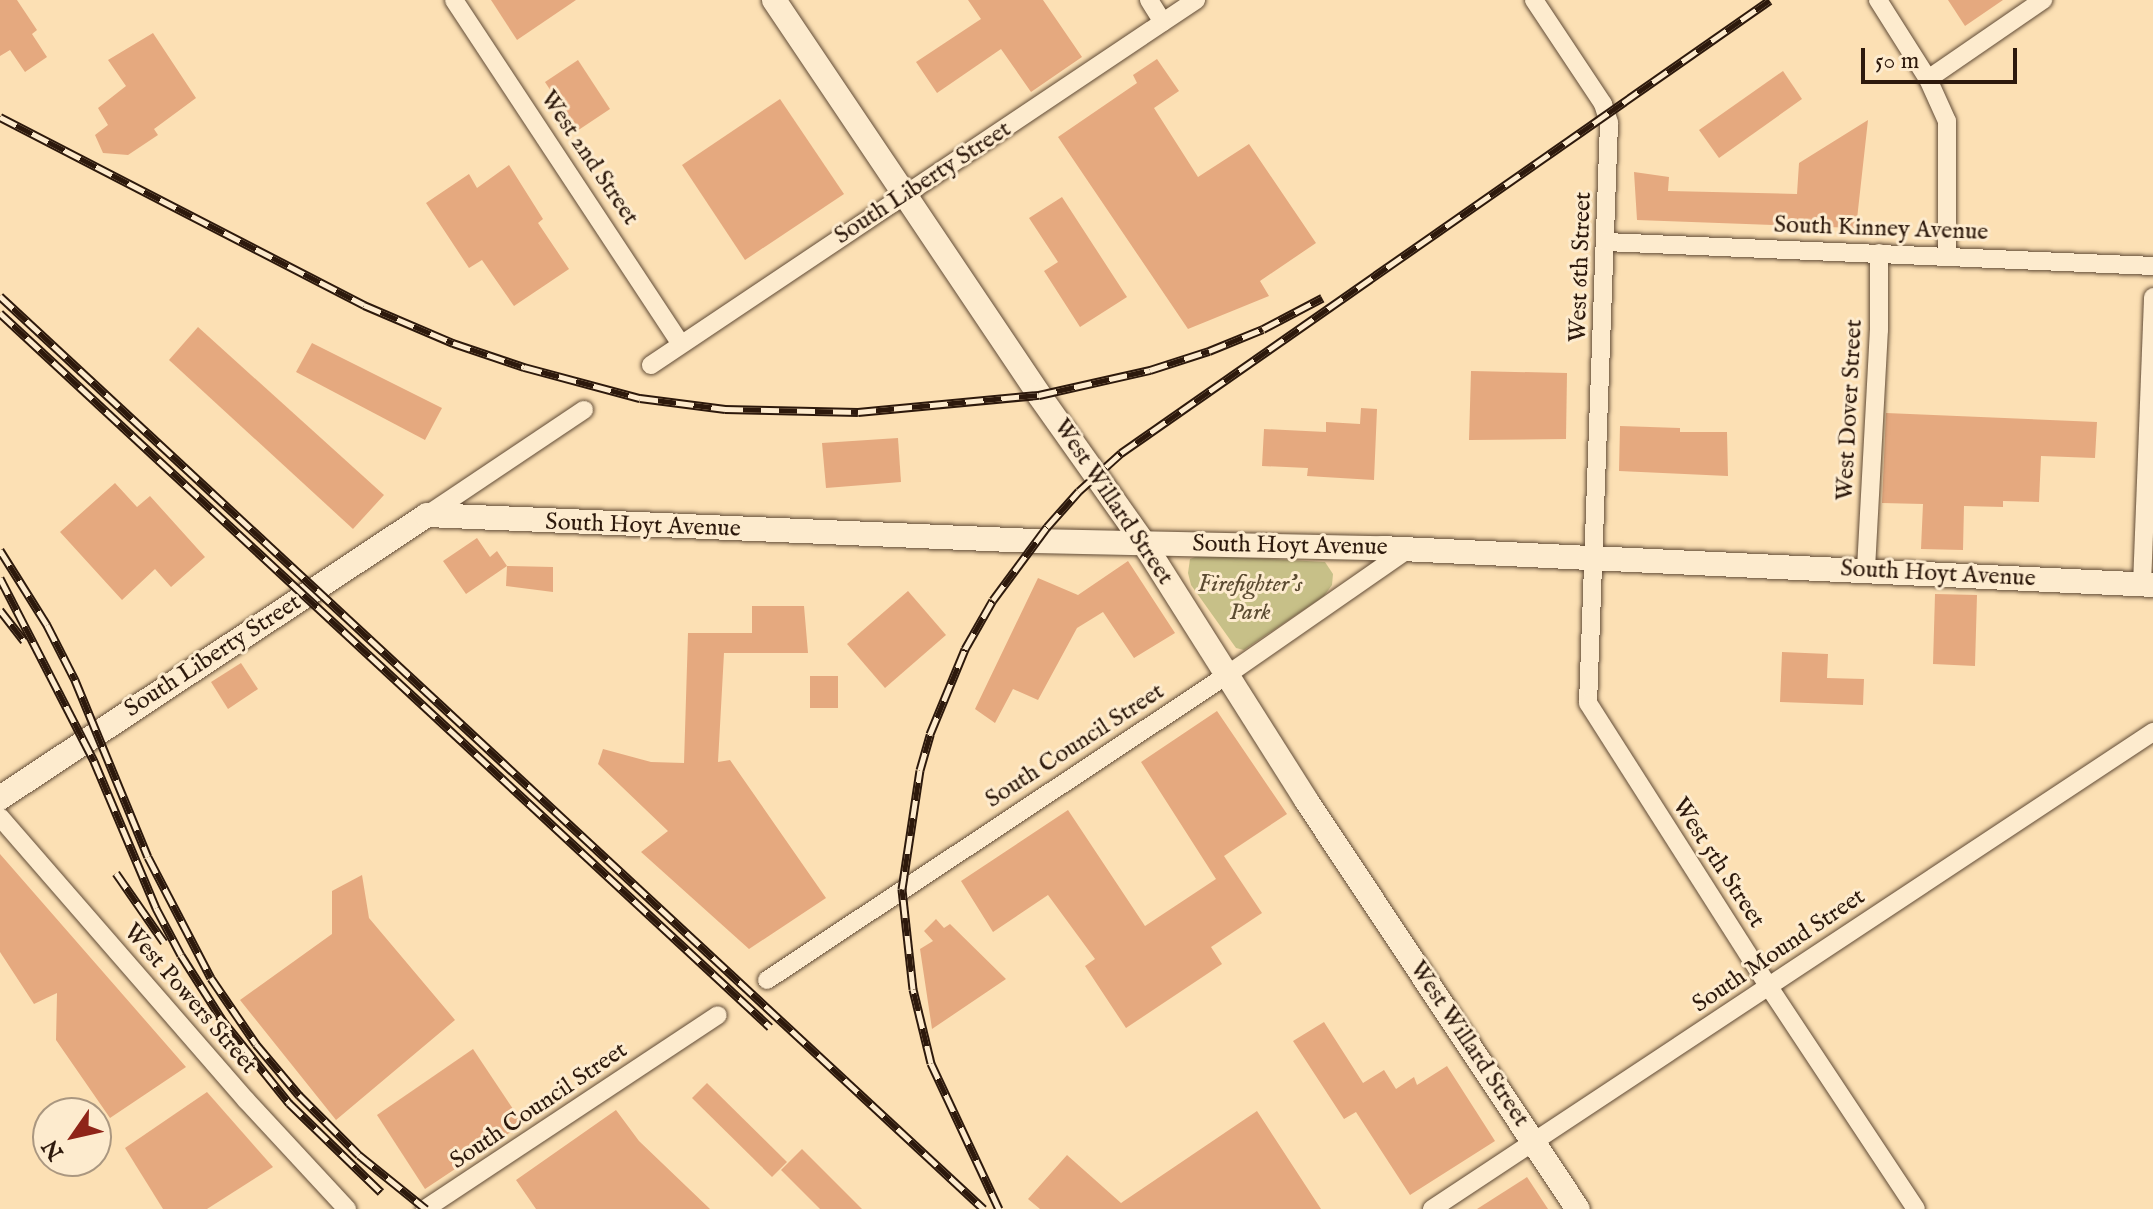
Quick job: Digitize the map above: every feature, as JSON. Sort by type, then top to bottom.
[{"type":"main road","name":"West Willard Street","points":[[774,0],[1143,542],[1578,1209]]},
{"type":"main road","name":"South Hoyt Avenue","points":[[427,515],[1020,541],[1408,549],[2148,585]]},
{"type":"main road","name":"South Liberty Street","points":[[0,798],[427,515]]},
{"type":"street","name":"West 2nd Street","points":[[454,0],[681,344]]},
{"type":"street","points":[[1149,0],[1163,22]]},
{"type":"street","name":"South Liberty Street","points":[[651,365],[1196,0]]},
{"type":"street","name":"West 6th Street","points":[[1534,0],[1607,113],[1606,242],[1593,558]]},
{"type":"street","points":[[1878,0],[1937,94],[1949,134],[1947,256]]},
{"type":"street","points":[[1928,79],[2043,0]]},
{"type":"street","name":"South Kinney Avenue","points":[[1606,242],[2153,266]]},
{"type":"street","name":"West Dover Street","points":[[1866,569],[1879,330],[1879,253]]},
{"type":"street","points":[[2148,585],[2153,297]]},
{"type":"street","points":[[427,515],[584,410]]},
{"type":"street","name":"South Council Street","points":[[767,980],[1227,675],[1408,549]]},
{"type":"street","name":"West 5th Street","points":[[1593,558],[1588,703],[1769,987],[1916,1209]]},
{"type":"street","name":"South Mound Street","points":[[1432,1209],[1535,1144],[2153,732]]},
{"type":"street","name":"West Powers Street","points":[[0,817],[246,1100],[347,1209]]},
{"type":"street","name":"South Council Street","points":[[425,1209],[718,1015]]},
{"type":"green space","name":"Firefighter's Park","points":[[1200,555],[1325,562],[1333,574],[1332,585],[1324,596],[1244,650],[1236,648],[1191,585],[1188,573],[1190,559]]},
{"type":"building","points":[[0,0],[17,0],[37,30],[32,34],[47,57],[25,72],[10,50],[0,56]]},
{"type":"building","points":[[491,0],[576,0],[517,40]]},
{"type":"building","points":[[968,0],[1043,0],[1082,57],[1031,92],[1001,49],[937,93],[916,62],[981,19]]},
{"type":"building","points":[[1948,0],[2003,0],[1965,26]]},
{"type":"building","points":[[153,33],[196,98],[154,129],[158,135],[128,155],[103,153],[95,135],[108,125],[98,108],[126,86],[108,60]]},
{"type":"building","points":[[1157,59],[1179,91],[1154,108],[1198,177],[1249,144],[1316,243],[1260,281],[1269,296],[1188,329],[1058,137],[1137,83],[1133,75]]},
{"type":"building","points":[[578,60],[610,109],[577,131],[545,82]]},
{"type":"building","points":[[1783,71],[1802,99],[1719,158],[1699,130]]},
{"type":"building","points":[[780,99],[844,194],[745,260],[682,165]]},
{"type":"building","points":[[1868,120],[1856,228],[1637,220],[1634,172],[1669,177],[1668,191],[1797,194],[1799,163]]},
{"type":"building","points":[[509,165],[543,219],[538,223],[569,269],[514,306],[482,260],[469,268],[426,203],[469,174],[477,188]]},
{"type":"building","points":[[1062,197],[1127,297],[1080,327],[1044,271],[1058,262],[1029,218]]},
{"type":"building","points":[[198,327],[384,495],[353,529],[169,360]]},
{"type":"building","points":[[312,343],[442,408],[425,440],[296,372]]},
{"type":"building","points":[[1471,371],[1567,373],[1566,439],[1469,440]]},
{"type":"building","points":[[1361,408],[1377,409],[1374,480],[1307,476],[1308,468],[1262,466],[1264,429],[1326,432],[1326,422],[1360,424]]},
{"type":"building","points":[[1886,413],[2097,422],[2095,458],[2041,456],[2039,502],[2003,501],[2003,507],[1964,506],[1963,550],[1921,549],[1923,504],[1882,503]]},
{"type":"building","points":[[1620,426],[1680,428],[1680,432],[1727,432],[1728,476],[1619,471]]},
{"type":"building","points":[[898,438],[901,482],[826,488],[822,443]]},
{"type":"building","points":[[115,483],[137,507],[150,496],[205,557],[171,587],[155,569],[122,600],[60,532]]},
{"type":"building","points":[[477,538],[490,557],[497,551],[507,566],[466,594],[443,561]]},
{"type":"building","points":[[1128,561],[1175,633],[1134,658],[1103,612],[1077,628],[1038,700],[1013,689],[995,723],[975,709],[1038,578],[1078,595]]},
{"type":"building","points":[[507,566],[553,567],[553,592],[506,586]]},
{"type":"building","points":[[908,591],[946,635],[885,688],[847,644]]},
{"type":"building","points":[[1935,594],[1977,595],[1975,666],[1933,664]]},
{"type":"building","points":[[752,606],[804,606],[808,653],[724,653],[718,762],[730,760],[826,898],[749,949],[641,852],[668,831],[598,764],[603,749],[651,762],[684,763],[688,633],[752,633]]},
{"type":"building","points":[[1782,652],[1828,654],[1827,678],[1864,679],[1863,705],[1780,702]]},
{"type":"building","points":[[241,663],[258,689],[228,709],[211,682]]},
{"type":"building","points":[[810,676],[838,676],[838,708],[810,708]]},
{"type":"building","points":[[1217,711],[1287,814],[1224,856],[1262,913],[1211,947],[1222,964],[1126,1028],[1085,966],[1095,959],[1048,895],[993,932],[961,881],[1068,810],[1145,926],[1216,879],[1141,762]]},
{"type":"building","points":[[0,854],[186,1067],[112,1117],[112,1097],[95,1097],[56,1040],[57,993],[34,1004],[0,952]]},
{"type":"building","points":[[362,875],[369,918],[455,1020],[336,1120],[240,1000],[332,934],[332,891]]},
{"type":"building","points":[[936,919],[944,928],[950,924],[1006,979],[932,1029],[920,949],[933,941],[924,931]]},
{"type":"building","points":[[1324,1022],[1363,1083],[1384,1070],[1396,1089],[1414,1077],[1417,1085],[1447,1066],[1495,1141],[1410,1195],[1356,1112],[1344,1119],[1293,1041]]},
{"type":"building","points":[[473,1049],[523,1124],[425,1189],[377,1115]]},
{"type":"building","points":[[707,1083],[787,1162],[772,1177],[692,1098]]},
{"type":"building","points":[[207,1092],[273,1167],[207,1209],[163,1209],[125,1148]]},
{"type":"building","points":[[616,1110],[639,1141],[710,1209],[536,1209],[516,1180]]},
{"type":"building","points":[[1257,1111],[1321,1209],[1040,1209],[1028,1199],[1067,1155],[1121,1203]]},
{"type":"building","points":[[802,1149],[862,1209],[820,1209],[781,1170]]},
{"type":"building","points":[[1527,1177],[1548,1209],[1477,1209]]},
{"type":"railway","points":[[999,1209],[931,1063],[913,989],[902,889],[920,770],[930,734],[965,649],[993,600],[1047,527],[1079,491],[1121,453],[1770,0]]},
{"type":"railway","points":[[0,117],[364,305],[453,343],[524,367],[640,398],[725,409],[858,412],[1039,395],[1150,370],[1209,351],[1263,329],[1322,298]]},
{"type":"railway","points":[[0,296],[984,1209]]},
{"type":"railway","points":[[0,313],[770,1027]]},
{"type":"railway","points":[[0,550],[47,625],[75,680],[148,857],[211,978],[256,1044],[299,1095],[359,1155],[426,1209]]},
{"type":"railway","points":[[0,578],[94,761],[156,908],[181,955],[225,1024]]},
{"type":"railway","points":[[0,610],[24,641]]},
{"type":"railway","points":[[116,873],[164,942]]},
{"type":"railway","points":[[219,1016],[289,1103],[381,1192]]}]
